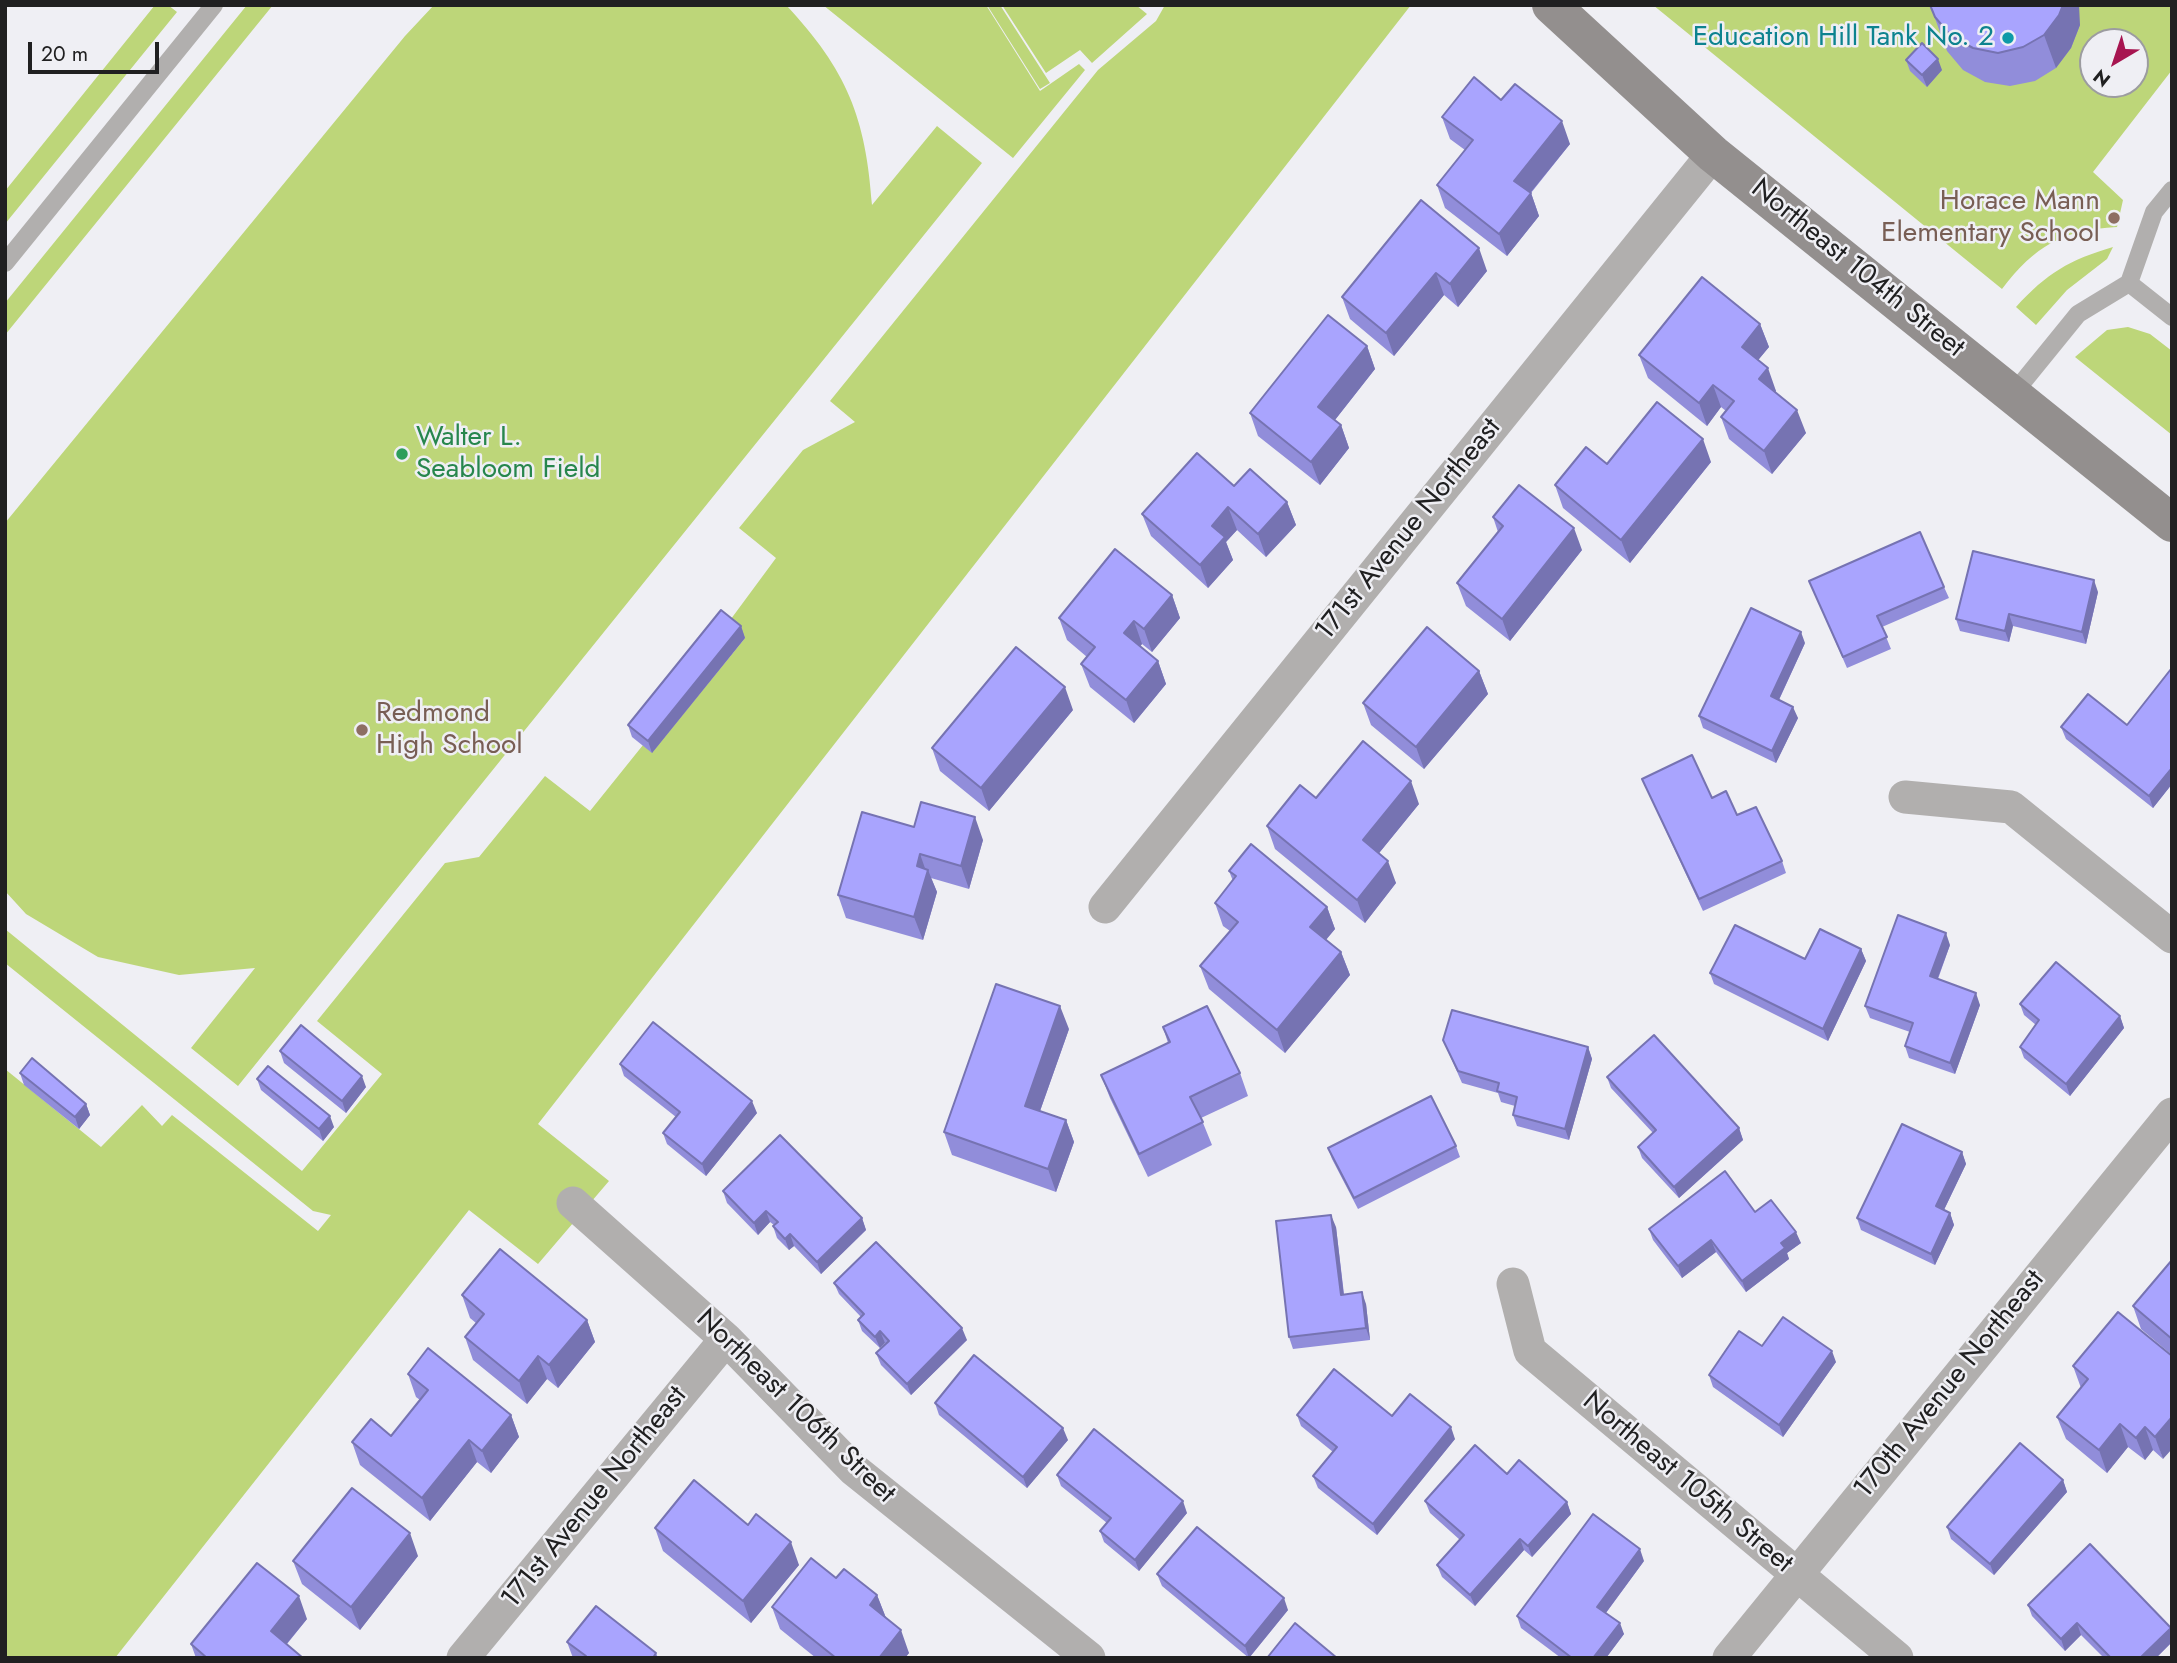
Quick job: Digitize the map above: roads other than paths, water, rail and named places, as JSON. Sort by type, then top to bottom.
[{"type":"street","name":"Northeast 104th Street","points":[[1551,5],[1713,154],[2172,523]]},
{"type":"street","name":"171st Avenue Northeast","points":[[1105,906],[1713,154]]},
{"type":"street","points":[[1905,797],[2011,807],[2172,937]]},
{"type":"street","name":"170th Avenue Northeast","points":[[1729,1658],[2172,1114]]},
{"type":"street","name":"Northeast 106th Street","points":[[573,1203],[726,1339],[853,1469],[1089,1658]]},
{"type":"street","name":"Northeast 105th Street","points":[[1513,1284],[1530,1351],[1897,1658]]},
{"type":"street","name":"171st Avenue Northeast","points":[[463,1658],[726,1339]]},
{"type":"lane","points":[[5,263],[214,5]]},
{"type":"lane","points":[[2014,394],[2078,314],[2129,283],[2154,212],[2172,190]]},
{"type":"lane","points":[[2129,283],[2172,317]]},
{"type":"place","name":"Education Hill Tank No. 2","points":[[2008,38]]},
{"type":"place","name":"Horace Mann Elementary School","points":[[2114,218]]},
{"type":"place","name":"Walter L. Seabloom Field","points":[[402,454]]},
{"type":"place","name":"Redmond High School","points":[[362,730]]}]
